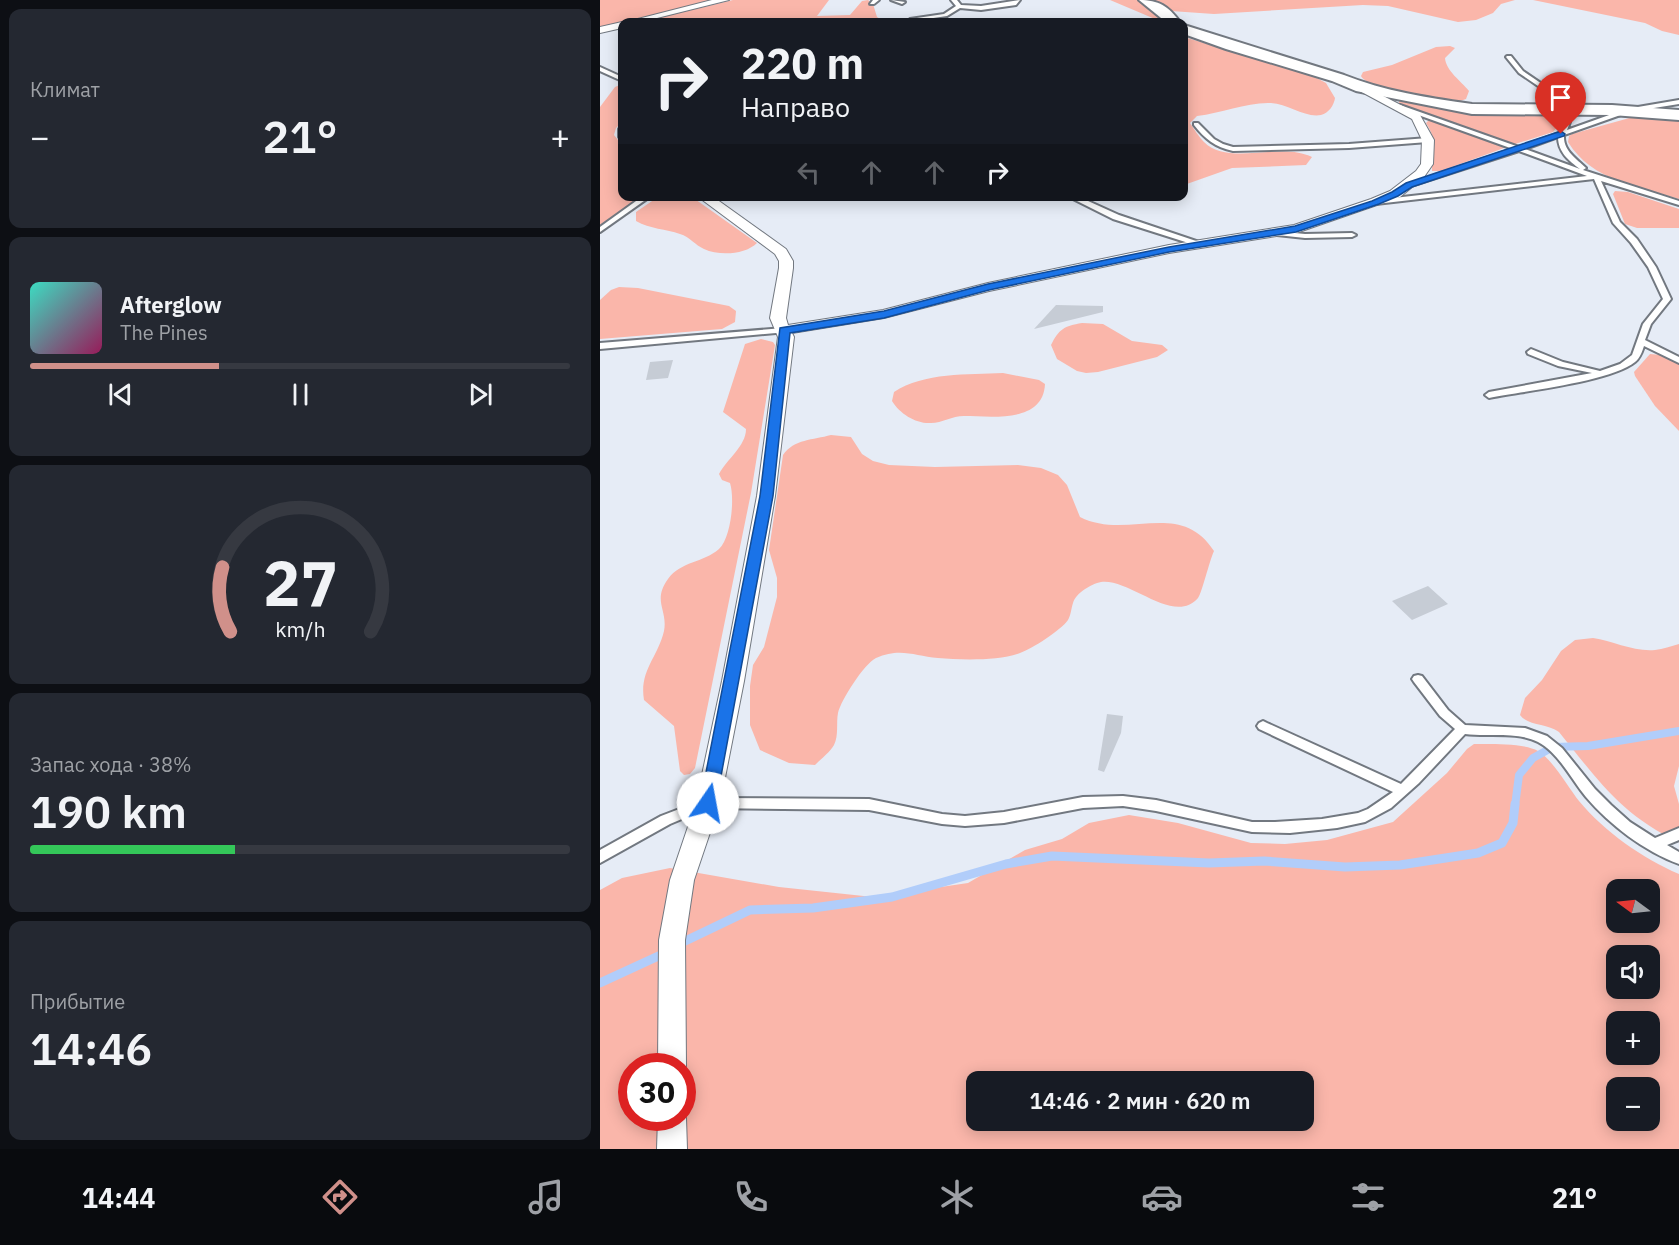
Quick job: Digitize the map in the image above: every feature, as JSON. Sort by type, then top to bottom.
[{"type":"main road","points":[[1146,0],[1169,18]]},
{"type":"main road","points":[[1188,31],[1338,78],[1362,88],[1449,106],[1472,109],[1628,110],[1679,115]]},
{"type":"street","points":[[648,18],[724,0]]},
{"type":"street","points":[[600,30],[618,26]]},
{"type":"street","points":[[784,330],[884,314],[1009,282],[1201,244],[1277,233],[1328,220],[1376,202],[1409,185],[1427,164],[1428,140],[1416,117],[1362,88]]},
{"type":"street","points":[[672,1053],[671,950],[682,880],[708,803],[766,496],[786,337],[778,318],[786,268],[786,261],[781,252],[710,201]]},
{"type":"street","points":[[672,1131],[672,1149]]},
{"type":"lane","points":[[894,0],[902,2]]},
{"type":"lane","points":[[954,0],[959,6]]},
{"type":"lane","points":[[921,18],[945,15],[959,6],[981,8],[1016,3],[1017,0]]},
{"type":"lane","points":[[1489,395],[1605,372],[1626,364],[1632,359],[1644,330],[1663,308],[1667,299],[1652,267],[1634,241],[1617,223],[1596,177],[1571,158],[1560,142],[1567,122],[1561,109],[1546,89],[1532,81],[1509,57]]},
{"type":"lane","points":[[600,69],[618,77]]},
{"type":"lane","points":[[1409,185],[1628,110],[1679,102]]},
{"type":"lane","points":[[1398,106],[1596,177],[1679,203]]},
{"type":"lane","points":[[1196,123],[1212,143],[1233,149],[1349,146],[1428,140]]},
{"type":"lane","points":[[1376,202],[1596,177]]},
{"type":"lane","points":[[600,230],[641,201]]},
{"type":"lane","points":[[1081,201],[1116,217],[1201,244]]},
{"type":"lane","points":[[1277,233],[1305,236],[1352,235]]},
{"type":"lane","points":[[600,346],[784,330]]},
{"type":"lane","points":[[1641,341],[1679,360]]},
{"type":"lane","points":[[1532,352],[1561,364],[1605,372]]},
{"type":"lane","points":[[1418,679],[1444,713],[1462,729],[1479,733],[1531,734],[1542,739],[1553,747],[1597,800],[1629,829],[1679,858]]},
{"type":"lane","points":[[1263,726],[1401,790]]},
{"type":"lane","points":[[600,857],[661,822],[708,803],[874,805],[938,819],[964,821],[988,820],[1074,803],[1097,801],[1123,801],[1181,810],[1255,827],[1287,827],[1361,818],[1380,808],[1401,790],[1437,758],[1462,729]]},
{"type":"lane","points":[[1653,845],[1679,834]]},
{"type":"shaded area","points":[[600,0],[716,0],[639,18],[618,18],[618,23],[600,27]]},
{"type":"shaded area","points":[[733,0],[829,0],[817,16],[850,15],[862,1],[868,0],[873,4],[879,18],[659,18]]},
{"type":"shaded area","points":[[1110,0],[1138,0],[1160,17],[1153,18]]},
{"type":"shaded area","points":[[1153,0],[1515,0],[1501,4],[1493,13],[1476,20],[1458,22],[1388,6],[1363,5],[1214,14],[1171,11]]},
{"type":"shaded area","points":[[1533,0],[1679,0],[1679,35],[1662,31],[1645,23]]},
{"type":"shaded area","points":[[1188,38],[1313,76],[1326,83],[1335,98],[1331,108],[1321,115],[1309,115],[1277,104],[1262,103],[1197,116],[1190,123],[1204,142],[1215,149],[1241,154],[1286,151],[1312,157],[1306,165],[1232,168],[1188,184]]},
{"type":"shaded area","points":[[1436,47],[1455,48],[1445,58],[1446,63],[1451,72],[1469,91],[1466,99],[1451,101],[1391,91],[1361,76],[1363,72],[1392,65]]},
{"type":"shaded area","points":[[618,86],[618,126],[614,135],[618,140],[618,201],[635,201],[600,225],[600,107]]},
{"type":"shaded area","points":[[1399,100],[1472,112],[1550,114],[1559,117],[1562,122],[1553,132],[1515,144],[1399,103]]},
{"type":"shaded area","points":[[1633,117],[1679,119],[1679,199],[1632,186],[1603,174],[1590,166],[1568,142],[1572,134]]},
{"type":"shaded area","points":[[1429,120],[1504,148],[1441,171],[1432,171],[1434,142],[1426,123]]},
{"type":"shaded area","points":[[1615,191],[1628,192],[1679,209],[1679,228],[1637,228],[1625,224],[1613,194]]},
{"type":"shaded area","points":[[652,201],[698,201],[757,243],[739,252],[717,253],[704,249],[684,235],[636,221],[636,212]]},
{"type":"shaded area","points":[[619,287],[638,288],[729,306],[736,311],[735,322],[722,329],[600,339],[600,300],[611,290]]},
{"type":"shaded area","points":[[1082,323],[1103,324],[1132,341],[1162,345],[1168,350],[1157,357],[1098,372],[1077,371],[1057,359],[1051,345],[1063,329]]},
{"type":"shaded area","points":[[761,339],[773,342],[775,345],[751,493],[695,768],[690,774],[684,775],[680,771],[674,726],[644,700],[644,681],[664,631],[661,600],[663,587],[673,573],[719,549],[729,528],[732,508],[730,483],[722,480],[719,474],[740,447],[746,429],[723,412],[745,344]]},
{"type":"shaded area","points":[[1650,354],[1661,355],[1679,364],[1679,431],[1655,406],[1635,376],[1634,372]]},
{"type":"shaded area","points":[[1003,373],[1039,380],[1045,384],[1042,397],[1035,406],[1026,412],[1014,415],[960,416],[935,423],[925,423],[909,417],[892,401],[894,392],[919,381],[947,376]]},
{"type":"shaded area","points":[[831,435],[851,437],[862,454],[873,461],[889,465],[935,467],[1018,465],[1041,468],[1058,475],[1067,485],[1080,517],[1098,523],[1116,525],[1169,523],[1185,527],[1200,535],[1214,551],[1200,595],[1188,605],[1177,607],[1113,583],[1101,582],[1077,596],[1068,620],[1059,629],[1020,653],[980,659],[938,658],[907,653],[893,653],[876,658],[859,675],[844,700],[838,713],[836,741],[830,750],[815,765],[789,763],[760,750],[750,725],[750,686],[753,665],[764,647],[777,597],[777,578],[769,550],[783,455],[798,443]]},
{"type":"shaded area","points":[[1593,638],[1647,650],[1658,650],[1679,644],[1679,766],[1674,786],[1679,804],[1679,842],[1641,820],[1626,808],[1599,781],[1559,732],[1523,719],[1520,715],[1525,698],[1542,680],[1561,651],[1575,640]]},
{"type":"shaded area","points":[[1474,744],[1516,745],[1532,748],[1544,755],[1579,801],[1612,834],[1651,860],[1679,874],[1679,1149],[600,1149],[600,890],[622,878],[670,868],[779,887],[873,897],[968,883],[1025,850],[1062,839],[1089,823],[1129,815],[1178,823],[1251,843],[1285,844],[1327,840],[1393,822],[1447,773]]},
{"type":"building","points":[[1056,305],[1103,306],[1103,312],[1034,329]]},
{"type":"building","points":[[673,360],[668,378],[646,380],[650,362]]},
{"type":"building","points":[[1428,586],[1448,604],[1412,620],[1392,601]]},
{"type":"building","points":[[1107,714],[1123,716],[1121,733],[1104,772],[1098,770]]},
{"type":"waterway","points":[[1515,806],[1519,775],[1533,758],[1553,747],[1588,746],[1679,731]]},
{"type":"waterway","points":[[679,944],[750,910],[813,908],[892,897],[1006,864],[1052,856],[1209,863],[1264,861],[1345,867],[1400,865],[1478,853],[1502,843],[1513,823],[1515,804]]},
{"type":"waterway","points":[[600,983],[665,953]]},
{"type":"route","points":[[708,803],[733,681],[766,496],[786,337],[784,330],[884,314],[988,287],[1169,249],[1296,229],[1376,202],[1409,185],[1561,134]]}]
